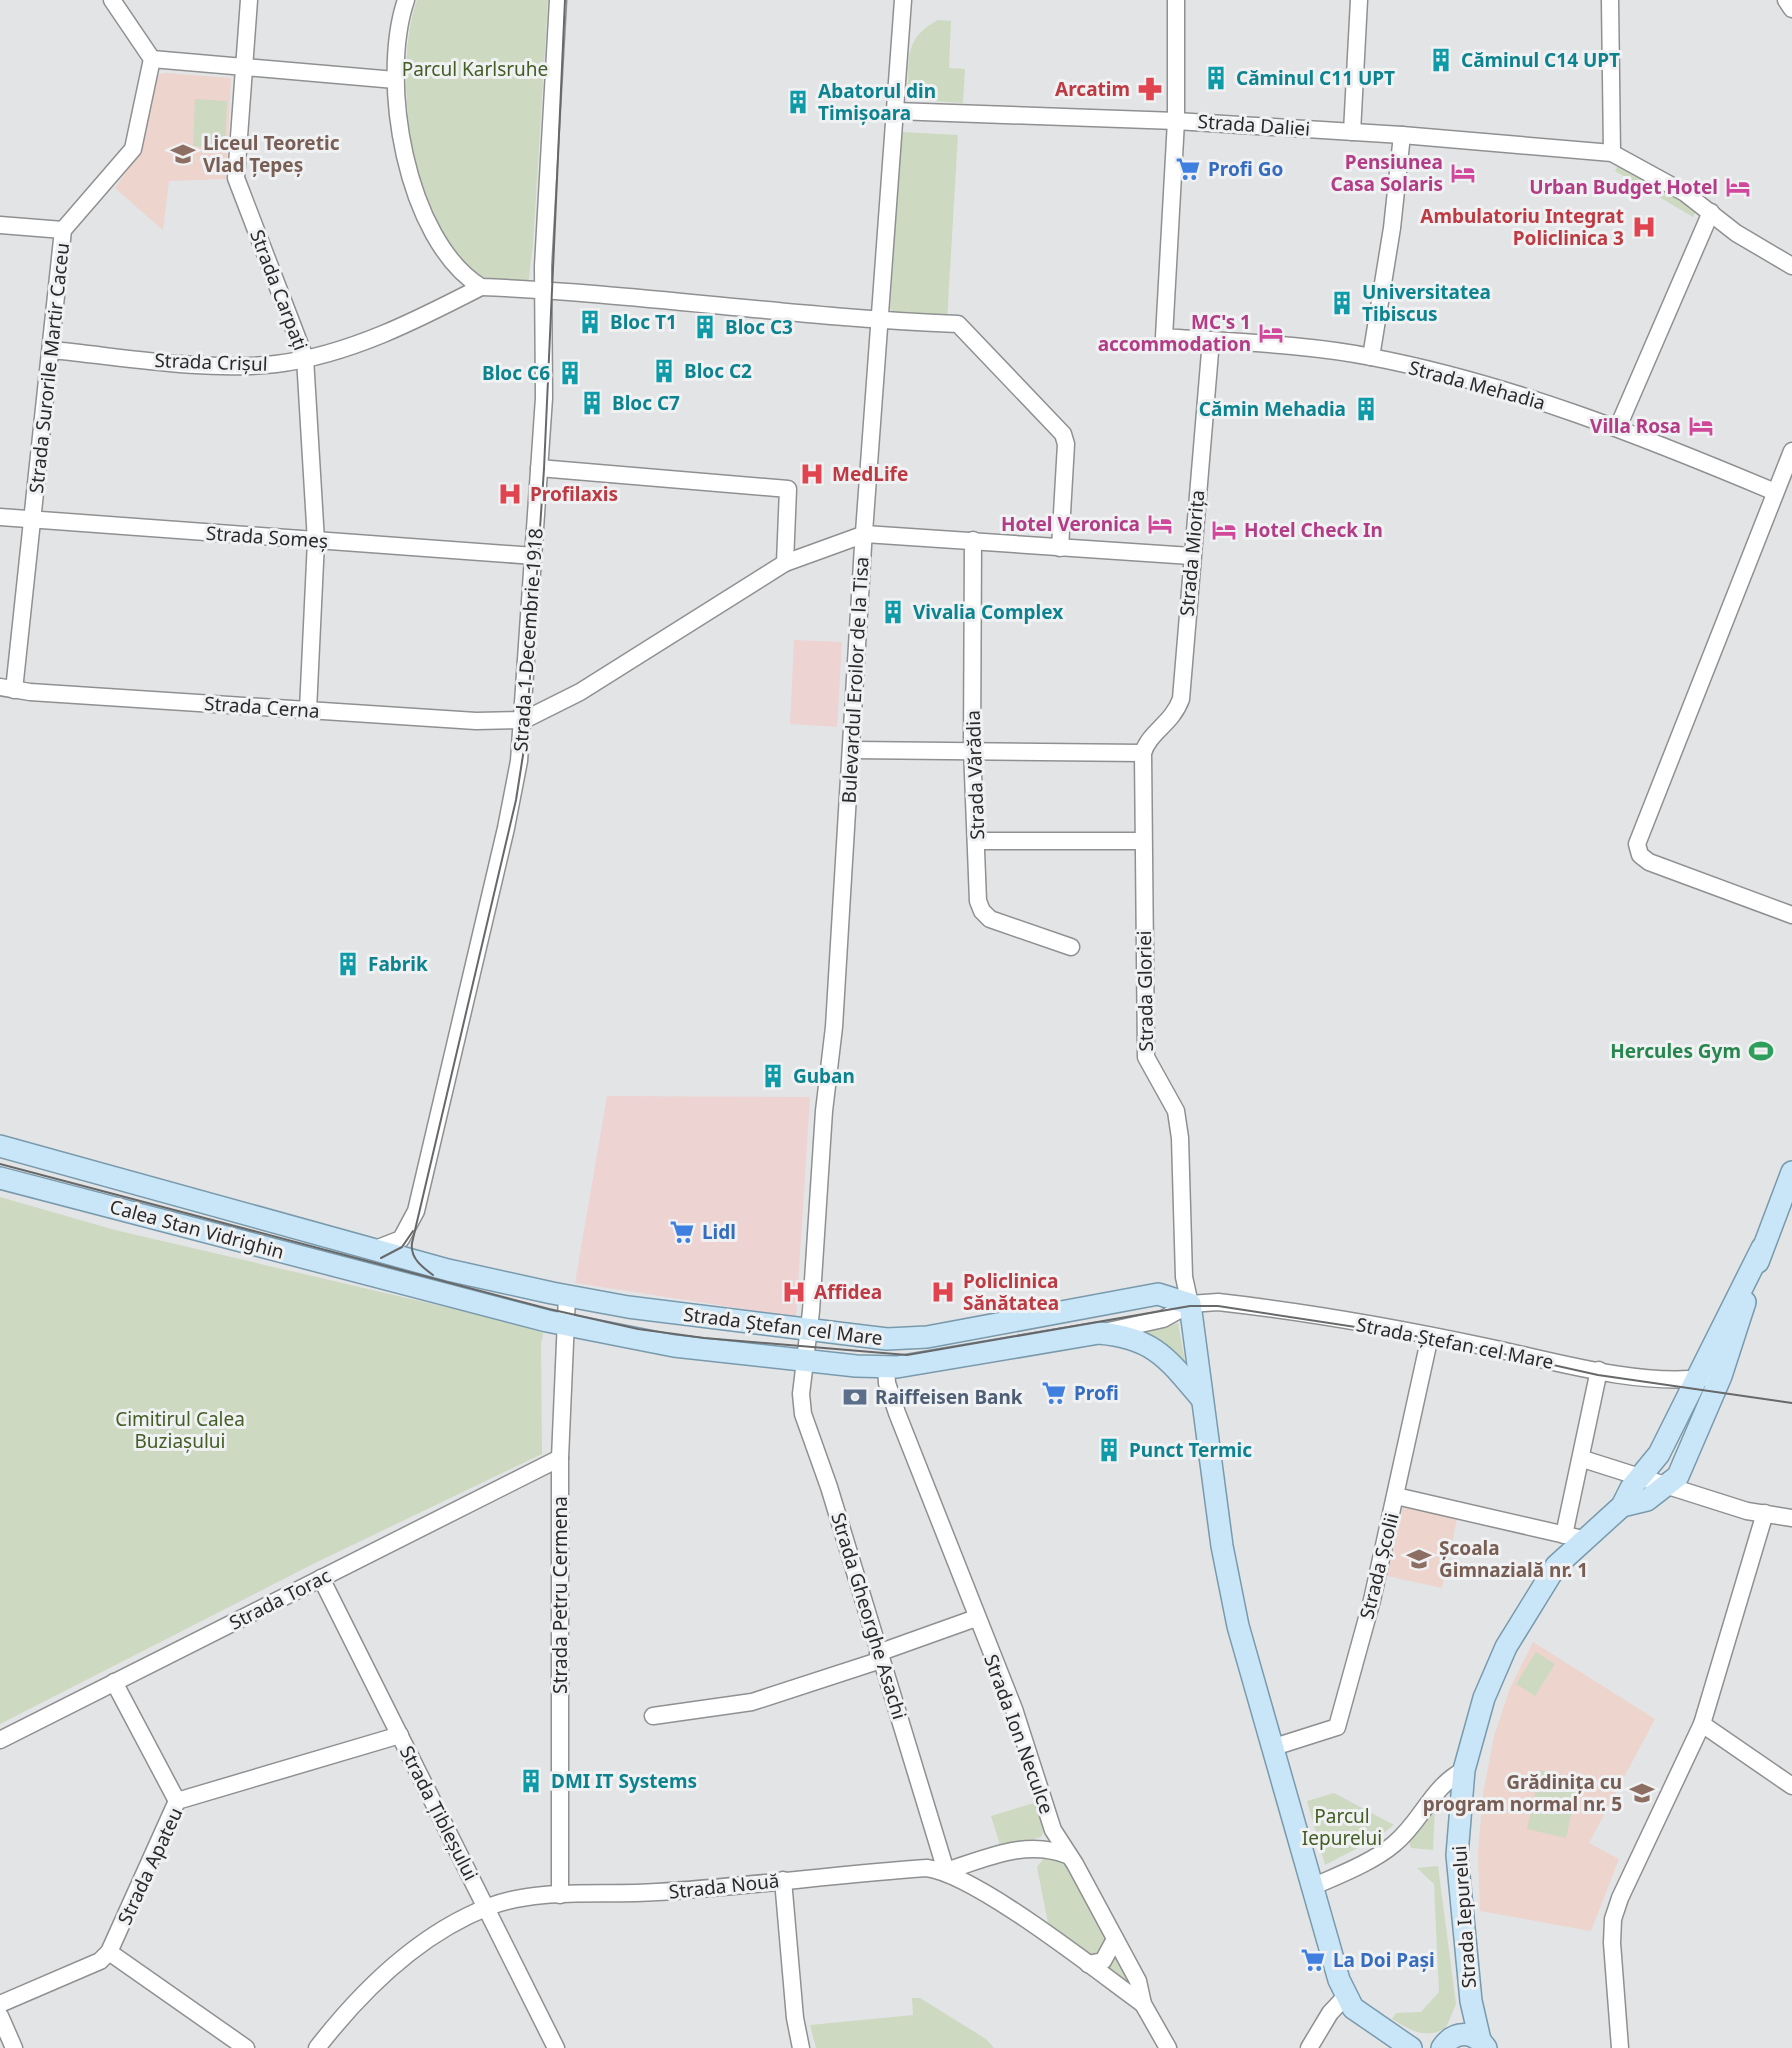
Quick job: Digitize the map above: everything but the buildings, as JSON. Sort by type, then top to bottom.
[{"type":"main road","name":"Calea Stan Vidrighin","points":[[0,1146],[378,1248]]},
{"type":"main road","points":[[1762,1248],[1792,1172]]},
{"type":"main road","name":"Calea Stan Vidrighin","points":[[0,1178],[394,1280]]},
{"type":"main road","name":"Strada Ștefan cel Mare","points":[[378,1248],[448,1270],[628,1307],[808,1330],[907,1339],[1158,1294],[1190,1304]]},
{"type":"main road","name":"Strada Iepurelui","points":[[1483,2044],[1471,2001],[1457,1855],[1465,1770],[1484,1698],[1506,1647],[1574,1537],[1622,1506],[1647,1500],[1678,1476],[1721,1376],[1762,1248]]},
{"type":"main road","name":"Strada Iepurelui","points":[[1622,1506],[1640,1477],[1659,1454],[1762,1248]]},
{"type":"main road","name":"Strada Ștefan cel Mare","points":[[394,1280],[567,1325],[674,1346],[886,1367],[919,1364],[1099,1333]]},
{"type":"main road","points":[[1190,1304],[1222,1546],[1238,1626],[1271,1748],[1345,1997],[1364,2017],[1410,2047],[1447,2042],[1466,2034],[1483,2044]]},
{"type":"main road","points":[[1099,1333],[1128,1336],[1146,1343],[1172,1363],[1202,1398]]},
{"type":"main road","name":"Strada Iepurelui","points":[[1447,2042],[1471,2001]]},
{"type":"street","points":[[112,0],[152,59],[395,80]]},
{"type":"street","name":"Strada Carpați","points":[[249,0],[236,178],[305,358],[316,541],[308,710]]},
{"type":"street","points":[[405,0],[395,53],[395,80],[404,152],[418,196],[446,254],[459,271],[481,286],[881,321],[958,324],[1063,434],[1066,444],[1060,548]]},
{"type":"street","name":"Strada 1 Decembrie 1918","points":[[378,1248],[401,1239],[416,1211],[511,807],[524,720],[540,468],[546,291],[544,266],[558,0]]},
{"type":"street","name":"Bulevardul Eroilor de la Tisa","points":[[804,1360],[824,1111],[834,1027],[865,534],[903,0]]},
{"type":"street","points":[[1176,0],[1176,121]]},
{"type":"street","points":[[1352,132],[1359,0]]},
{"type":"street","points":[[1610,0],[1612,153],[1685,193],[1736,233],[1792,266]]},
{"type":"street","points":[[1786,0],[1792,9]]},
{"type":"street","name":"Strada Surorile Martir Caceu","points":[[7,688],[32,520],[63,230],[133,149],[152,59]]},
{"type":"street","name":"Strada Daliei","points":[[895,111],[1176,121],[1402,135],[1612,153]]},
{"type":"street","name":"Strada Mehadia","points":[[1176,121],[1164,337],[1371,357],[1526,396],[1618,427],[1775,492]]},
{"type":"street","points":[[1371,357],[1392,228],[1402,135]]},
{"type":"street","points":[[1618,427],[1711,212]]},
{"type":"street","points":[[0,225],[63,230]]},
{"type":"street","name":"Strada Crișul","points":[[52,350],[245,366],[305,358],[413,323],[481,286]]},
{"type":"street","name":"Strada Miorița","points":[[1143,753],[1147,743],[1172,719],[1181,699],[1211,340]]},
{"type":"street","points":[[1792,451],[1638,840],[1640,855],[1649,862],[1792,915]]},
{"type":"street","points":[[540,468],[788,489],[785,563]]},
{"type":"street","name":"Strada Someș","points":[[0,517],[534,556]]},
{"type":"street","points":[[524,720],[580,692],[785,563],[865,534],[1191,556]]},
{"type":"street","name":"Strada Vărădia","points":[[973,540],[972,749],[978,841],[978,901],[985,916],[1000,924],[1071,947]]},
{"type":"street","name":"Strada Cerna","points":[[7,688],[476,721],[524,720]]},
{"type":"street","points":[[852,750],[972,749],[1143,753]]},
{"type":"street","name":"Strada Gloriei","points":[[1143,753],[1146,1057],[1176,1114],[1180,1138],[1184,1277],[1190,1304]]},
{"type":"street","points":[[978,841],[1143,841]]},
{"type":"street","name":"Strada Petru Cermena","points":[[560,1895],[560,1458],[567,1296]]},
{"type":"street","name":"Strada Ștefan cel Mare","points":[[1099,1333],[1163,1319],[1190,1304],[1238,1304],[1430,1336],[1599,1370],[1673,1380],[1721,1376]]},
{"type":"street","name":"Strada Școlii","points":[[1271,1748],[1337,1727],[1396,1496],[1430,1336]]},
{"type":"street","name":"Strada Gheorghe Asachi","points":[[804,1360],[803,1413],[830,1487],[880,1656],[937,1831],[946,1871]]},
{"type":"street","name":"Strada Ion Neculce","points":[[886,1367],[887,1383],[897,1413],[1014,1709],[1053,1830],[1138,1981],[1143,2004],[1168,2048]]},
{"type":"street","points":[[1396,1496],[1574,1537],[1583,1459],[1599,1370]]},
{"type":"street","points":[[1659,1454],[1664,1486]]},
{"type":"street","name":"Strada Torac","points":[[0,1740],[560,1458]]},
{"type":"street","points":[[1583,1459],[1747,1511],[1792,1518]]},
{"type":"street","points":[[1620,2048],[1614,1919],[1620,1898],[1702,1724],[1765,1513]]},
{"type":"street","name":"Strada Țibleșului","points":[[321,1578],[555,2048]]},
{"type":"street","points":[[653,1716],[752,1702],[976,1618]]},
{"type":"street","points":[[114,1682],[177,1801]]},
{"type":"street","points":[[1702,1724],[1792,1786]]},
{"type":"street","name":"Strada Apateu","points":[[109,1952],[177,1801],[400,1735]]},
{"type":"street","points":[[1312,1886],[1394,1844],[1416,1821],[1446,1780],[1465,1770]]},
{"type":"street","points":[[946,1871],[999,1853],[1038,1847],[1047,1843],[1053,1830]]},
{"type":"street","points":[[1038,1847],[1067,1855]]},
{"type":"street","name":"Strada Nouă","points":[[317,2048],[352,2005],[391,1969],[440,1933],[486,1908],[511,1901],[560,1895],[657,1892],[927,1868],[946,1871]]},
{"type":"street","points":[[946,1871],[1088,1964],[1143,2004]]},
{"type":"street","points":[[783,1880],[795,2018],[801,2048]]},
{"type":"street","points":[[1088,1964],[1103,1961],[1115,1939]]},
{"type":"street","points":[[0,2004],[100,1961],[109,1952],[246,2048]]},
{"type":"street","points":[[1309,2048],[1330,2013],[1345,1997]]},
{"type":"street","points":[[0,2017],[14,2048]]},
{"type":"shaded area","name":"Liceul Teoretic Vlad Țepeș","points":[[160,74],[231,78],[226,179],[169,181],[163,230],[115,188],[141,150],[153,86]]},
{"type":"shaded area","points":[[794,640],[842,642],[837,727],[790,724]]},
{"type":"shaded area","points":[[607,1096],[810,1097],[796,1317],[575,1283]]},
{"type":"shaded area","name":"Școala Gimnazială nr. 1","points":[[1403,1507],[1457,1519],[1442,1588],[1387,1576]]},
{"type":"shaded area","points":[[1533,1642],[1655,1719],[1589,1843],[1619,1859],[1591,1931],[1480,1911],[1478,1853],[1483,1794],[1494,1736],[1510,1688]]},
{"type":"green space","name":"Parcul Karlsruhe","points":[[417,0],[548,0],[533,245],[528,286],[491,283],[471,273],[450,250],[433,220],[412,144],[407,104],[406,65]]},
{"type":"green space","points":[[938,20],[951,21],[949,68],[965,69],[963,103],[915,100],[908,92],[909,59],[914,42],[919,34]]},
{"type":"green space","points":[[195,99],[227,101],[225,148],[193,146]]},
{"type":"green space","points":[[901,132],[958,135],[947,321],[893,313],[890,308]]},
{"type":"green space","points":[[1620,162],[1698,207],[1693,217],[1615,171]]},
{"type":"green space","name":"Cimitirul Calea Buziașului","points":[[0,1197],[115,1230],[544,1330],[541,1343],[542,1454],[313,1564],[0,1724]]},
{"type":"green space","points":[[1178,1323],[1186,1367],[1139,1333]]},
{"type":"green space","points":[[1536,1652],[1555,1664],[1535,1696],[1516,1684]]},
{"type":"green space","points":[[1540,1770],[1579,1779],[1566,1838],[1527,1829]]},
{"type":"green space","name":"Parcul Iepurelui","points":[[1334,1793],[1394,1825],[1375,1839],[1325,1865],[1307,1801]]},
{"type":"green space","points":[[1037,1802],[1045,1829],[1041,1837],[1001,1848],[991,1816]]},
{"type":"green space","points":[[1435,1804],[1433,1850],[1411,1848],[1408,1840]]},
{"type":"green space","points":[[1045,1857],[1059,1859],[1069,1866],[1132,1983],[1130,1987],[1049,1928],[1037,1867]]},
{"type":"green space","points":[[1438,1866],[1456,2004],[1446,2028],[1438,2032],[1424,2033],[1411,2030],[1392,2019],[1396,2013],[1421,2012],[1439,1992],[1434,1884],[1417,1868]]},
{"type":"green space","points":[[912,1998],[920,1998],[986,2039],[994,2048],[816,2048],[810,2025],[913,2015]]},
{"type":"tram line","points":[[433,1275],[415,1258],[412,1243],[516,800],[526,736],[544,469],[565,0]]},
{"type":"tram line","points":[[0,1164],[549,1309],[638,1329],[704,1338],[907,1355],[1190,1306],[1218,1306],[1441,1340],[1598,1375],[1792,1403]]},
{"type":"tram line","points":[[381,1258],[402,1247],[413,1231]]},
{"type":"place","name":"Căminul C14 UPT","points":[[1441,60]]},
{"type":"place","name":"Căminul C11 UPT","points":[[1216,78]]},
{"type":"place","name":"Arcatim","points":[[1150,89]]},
{"type":"place","name":"Abatorul din Timișoara","points":[[798,102]]},
{"type":"place","name":"Liceul Teoretic Vlad Țepeș","points":[[183,154]]},
{"type":"place","name":"Profi Go","points":[[1188,169]]},
{"type":"place","name":"Pensiunea Casa Solaris","points":[[1463,173]]},
{"type":"place","name":"Urban Budget Hotel","points":[[1738,187]]},
{"type":"place","name":"Ambulatoriu Integrat Policlinica 3","points":[[1644,227]]},
{"type":"place","name":"Universitatea Tibiscus","points":[[1342,303]]},
{"type":"place","name":"Bloc T1","points":[[590,322]]},
{"type":"place","name":"Bloc C3","points":[[705,327]]},
{"type":"place","name":"MC's 1 accommodation","points":[[1271,333]]},
{"type":"place","name":"Bloc C2","points":[[664,371]]},
{"type":"place","name":"Bloc C6","points":[[570,373]]},
{"type":"place","name":"Bloc C7","points":[[592,403]]},
{"type":"place","name":"Cămin Mehadia","points":[[1366,409]]},
{"type":"place","name":"Villa Rosa","points":[[1701,426]]},
{"type":"place","name":"MedLife","points":[[812,474]]},
{"type":"place","name":"Profilaxis","points":[[510,494]]},
{"type":"place","name":"Hotel Veronica","points":[[1160,524]]},
{"type":"place","name":"Hotel Check In","points":[[1224,530]]},
{"type":"place","name":"Vivalia Complex","points":[[893,612]]},
{"type":"place","name":"Fabrik","points":[[348,964]]},
{"type":"place","name":"Hercules Gym","points":[[1761,1051]]},
{"type":"place","name":"Guban","points":[[773,1076]]},
{"type":"place","name":"Lidl","points":[[682,1232]]},
{"type":"place","name":"Affidea","points":[[794,1292]]},
{"type":"place","name":"Policlinica Sănătatea","points":[[943,1292]]},
{"type":"place","name":"Profi","points":[[1054,1393]]},
{"type":"place","name":"Raiffeisen Bank","points":[[855,1397]]},
{"type":"place","name":"Punct Termic","points":[[1109,1450]]},
{"type":"place","name":"Școala Gimnazială nr. 1","points":[[1419,1559]]},
{"type":"place","name":"DMI IT Systems","points":[[531,1781]]},
{"type":"place","name":"Grădinița cu program normal nr. 5","points":[[1642,1793]]},
{"type":"place","name":"La Doi Pași","points":[[1313,1960]]}]
